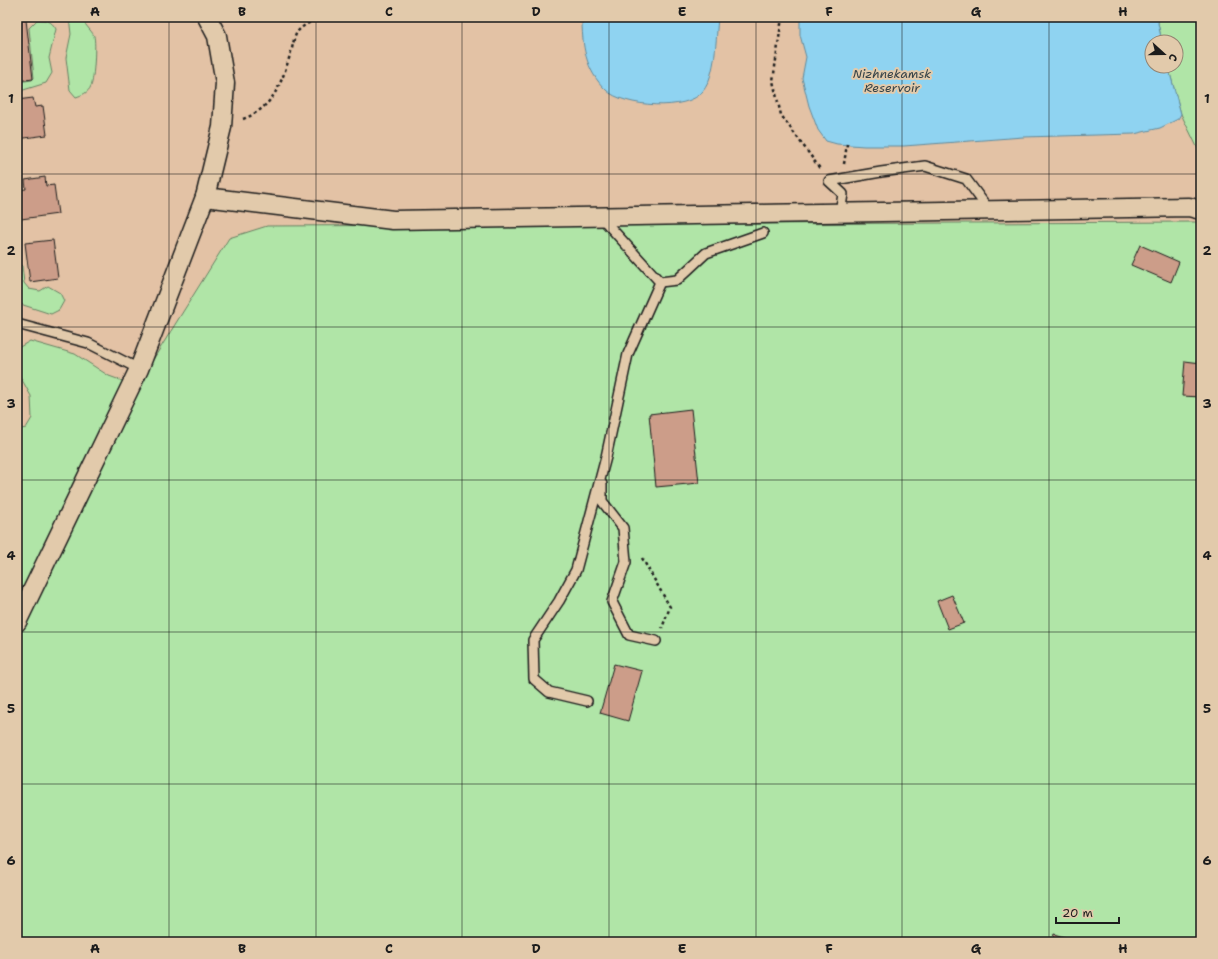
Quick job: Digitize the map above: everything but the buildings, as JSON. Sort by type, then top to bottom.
[{"type":"street","points":[[17,622],[139,369],[205,197],[222,127],[225,83],[217,36],[207,17]]},
{"type":"street","points":[[205,197],[393,220],[1189,207],[1201,210]]},
{"type":"lane","points":[[829,181],[925,166],[966,179],[989,210]]},
{"type":"lane","points":[[829,181],[843,194],[840,213]]},
{"type":"lane","points":[[601,217],[660,282]]},
{"type":"lane","points":[[660,282],[677,280],[706,253],[763,233]]},
{"type":"lane","points":[[587,701],[548,692],[534,679],[533,640],[559,601],[576,570],[603,467],[628,354],[660,282]]},
{"type":"lane","points":[[17,324],[88,343],[139,369]]},
{"type":"lane","points":[[603,467],[602,501],[623,528],[626,562],[612,602],[629,635],[656,641]]},
{"type":"path","points":[[222,127],[250,116],[266,105],[282,81],[298,32],[316,19],[335,17]]},
{"type":"path","points":[[782,17],[773,81],[781,115],[829,181]]},
{"type":"path","points":[[623,528],[670,607],[656,641]]},
{"type":"green space","points":[[69,17],[83,17],[84,22],[93,34],[95,40],[94,69],[91,86],[87,92],[76,97],[70,90],[66,58],[71,34]]},
{"type":"green space","points":[[1159,17],[1201,17],[1201,155],[1181,114],[1170,74],[1184,74],[1184,34],[1160,34],[1158,23]]},
{"type":"green space","points":[[37,20],[48,21],[56,29],[49,58],[52,73],[46,83],[17,92],[17,82],[32,80],[34,78],[29,28]]},
{"type":"green space","points":[[1201,219],[1201,942],[17,942],[17,430],[26,428],[32,418],[31,396],[17,371],[18,348],[30,341],[75,354],[109,376],[134,385],[141,379],[229,238],[267,226],[1199,222]]},
{"type":"green space","points":[[17,260],[22,266],[24,283],[29,289],[40,291],[48,286],[60,293],[64,301],[59,310],[51,314],[17,303]]},
{"type":"water","points":[[582,17],[718,17],[715,56],[711,76],[703,91],[695,98],[684,102],[655,105],[626,100],[614,96],[599,82],[589,65],[584,47]]},
{"type":"water","name":"Nizhnekamsk Reservoir","points":[[800,17],[1159,17],[1158,23],[1160,34],[1144,34],[1144,74],[1170,74],[1181,114],[1178,119],[1160,128],[1134,134],[1023,137],[904,146],[837,144],[826,141],[818,130],[809,106],[802,78],[806,57],[800,35]]}]
